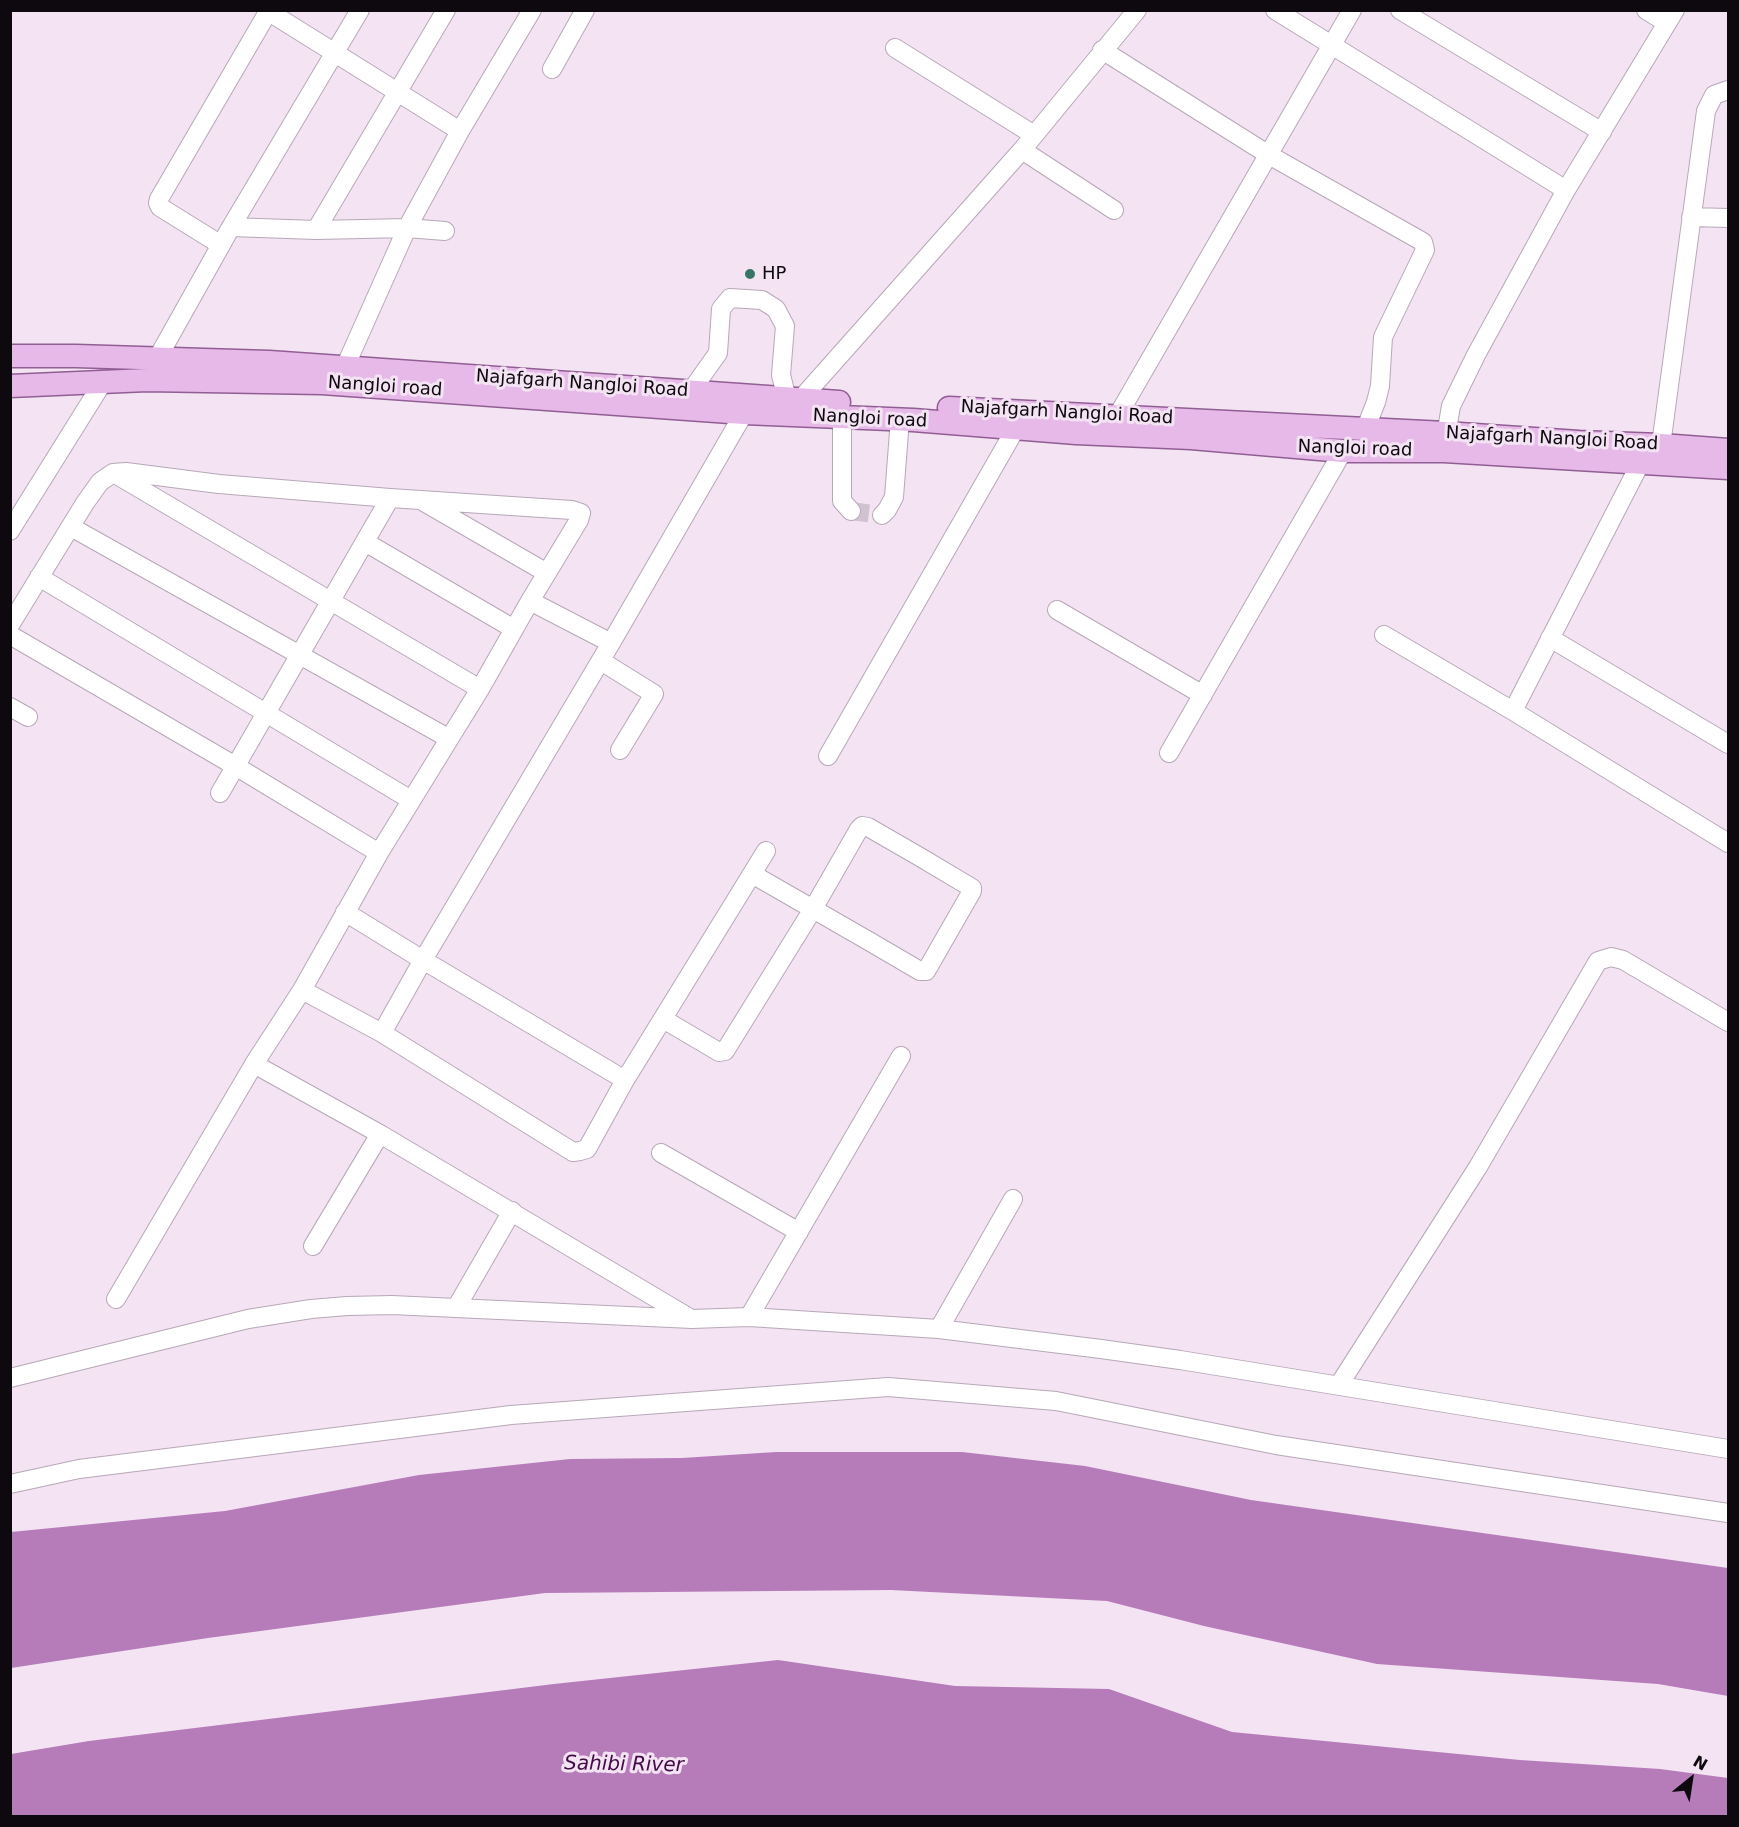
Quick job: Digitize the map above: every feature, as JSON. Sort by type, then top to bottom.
[{"type":"main road","name":"Najafgarh Nangloi Road","points":[[10,357],[76,356],[157,359],[207,370],[345,367],[692,391],[795,404],[1118,415],[1365,429],[1445,442],[1579,442],[1728,450]]},
{"type":"main road","name":"Nangloi road","points":[[10,386],[147,380],[207,370],[322,383],[744,413],[795,404],[842,417],[1076,433],[1191,438],[1343,451],[1445,442],[1641,462],[1728,468]]},
{"type":"street","points":[[157,359],[220,245],[336,54],[360,10]]},
{"type":"street","points":[[316,230],[446,10]]},
{"type":"street","points":[[345,367],[407,228],[460,131],[532,10]]},
{"type":"street","points":[[552,69],[585,10]]},
{"type":"street","points":[[692,391],[718,352],[721,309],[730,298],[762,300],[776,309],[785,326],[781,375],[795,404],[1022,150],[1137,10]]},
{"type":"street","points":[[1275,10],[1566,190]]},
{"type":"street","points":[[1118,415],[1352,10]]},
{"type":"street","points":[[1400,10],[1602,132]]},
{"type":"street","points":[[1445,442],[1451,406],[1464,377],[1566,190],[1671,17],[1646,10]]},
{"type":"street","points":[[220,245],[160,207],[158,203],[267,11],[460,131]]},
{"type":"street","points":[[895,48],[1034,135]]},
{"type":"street","points":[[1102,50],[1269,155],[1419,238],[1425,246],[1383,337],[1380,386],[1365,429]]},
{"type":"street","points":[[1661,445],[1707,105],[1714,95],[1728,90]]},
{"type":"street","points":[[1022,150],[1114,210]]},
{"type":"street","points":[[1691,217],[1728,218]]},
{"type":"street","points":[[231,227],[316,230],[407,228],[445,231]]},
{"type":"street","points":[[10,531],[103,382]]},
{"type":"street","points":[[382,1033],[744,413]]},
{"type":"street","points":[[842,417],[842,501],[851,511]]},
{"type":"street","points":[[882,515],[894,497],[900,420]]},
{"type":"street","points":[[828,756],[1016,428]]},
{"type":"street","points":[[1169,753],[1343,451]]},
{"type":"street","points":[[1513,711],[1641,462]]},
{"type":"street","points":[[10,625],[100,482],[113,473],[126,472],[219,484],[579,511],[581,513],[480,689],[379,853],[302,990],[254,1064],[116,1299]]},
{"type":"street","points":[[113,473],[480,689]]},
{"type":"street","points":[[220,793],[390,498]]},
{"type":"street","points":[[420,500],[546,573]]},
{"type":"street","points":[[71,527],[448,738]]},
{"type":"street","points":[[365,542],[514,629]]},
{"type":"street","points":[[39,577],[411,800]]},
{"type":"street","points":[[530,601],[611,644]]},
{"type":"street","points":[[1057,610],[1203,695]]},
{"type":"street","points":[[10,635],[237,766],[379,853]]},
{"type":"street","points":[[1384,635],[1728,843]]},
{"type":"street","points":[[1550,638],[1728,744]]},
{"type":"street","points":[[601,661],[654,694],[621,750]]},
{"type":"street","points":[[10,706],[28,717]]},
{"type":"street","points":[[663,1019],[719,1052],[725,1051],[813,909],[862,826],[868,827],[972,888],[971,894],[926,971],[920,971],[813,909],[752,874]]},
{"type":"street","points":[[302,990],[382,1033],[573,1152],[587,1149],[625,1080],[766,851]]},
{"type":"street","points":[[345,912],[625,1080]]},
{"type":"street","points":[[1339,1385],[1478,1167],[1598,961],[1611,957],[1623,960],[1728,1022]]},
{"type":"street","points":[[749,1317],[901,1056]]},
{"type":"street","points":[[254,1064],[380,1134],[692,1319]]},
{"type":"street","points":[[312,1246],[380,1134]]},
{"type":"street","points":[[661,1153],[799,1232]]},
{"type":"street","points":[[939,1329],[1013,1199]]},
{"type":"street","points":[[456,1308],[512,1211]]},
{"type":"street","points":[[10,1378],[248,1319],[347,1306],[392,1305],[692,1319],[749,1317],[939,1329],[1168,1358],[1728,1449]]},
{"type":"street","points":[[10,1484],[79,1469],[500,1416],[888,1387],[1056,1401],[1308,1450],[1728,1513]]},
{"type":"water","points":[[776,1452],[962,1452],[1085,1466],[1251,1500],[1728,1568],[1728,1696],[1658,1684],[1377,1664],[1204,1626],[1107,1601],[891,1590],[545,1593],[208,1638],[11,1668],[11,1532],[225,1511],[419,1475],[570,1459],[682,1458]]},
{"type":"water","name":"Sahibi River","points":[[778,1660],[955,1686],[1109,1689],[1232,1732],[1520,1760],[1660,1769],[1728,1778],[1728,1816],[11,1816],[11,1754],[89,1741],[554,1684]]},
{"type":"tunnel","points":[[851,511],[882,515]]},
{"type":"place","name":"HP","points":[[750,274]]}]
